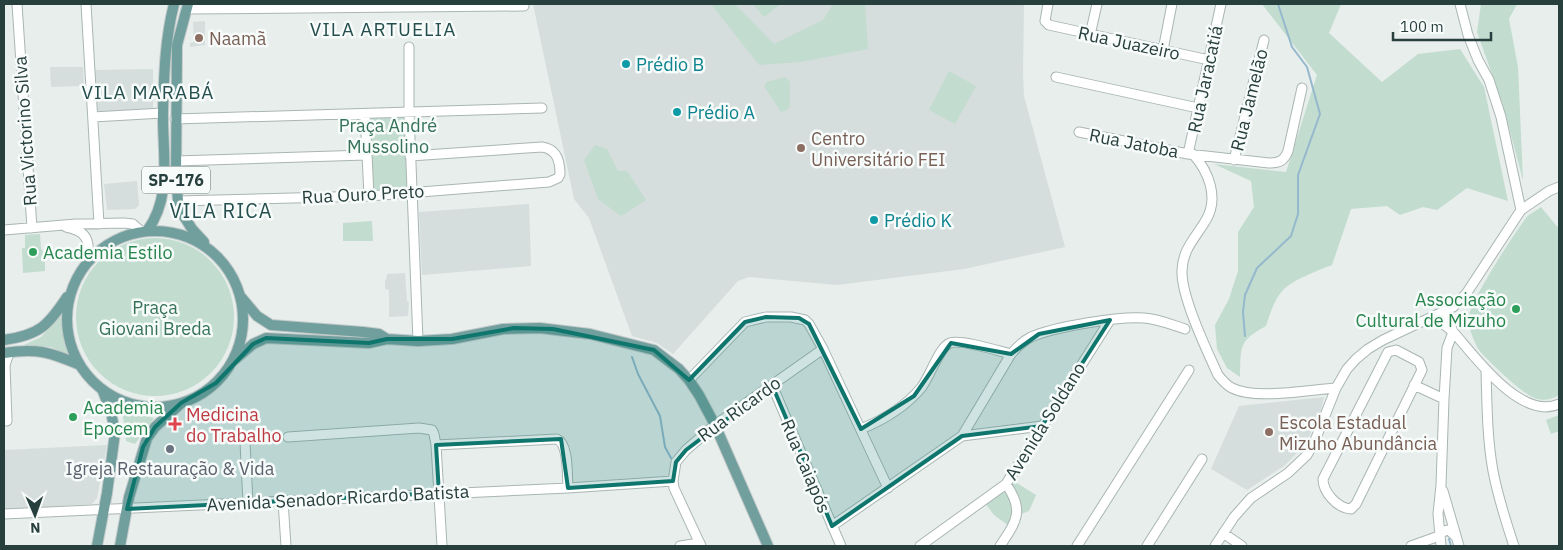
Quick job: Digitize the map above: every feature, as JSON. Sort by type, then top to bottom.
[{"type":"main road","name":"SP-176","points":[[145,232],[152,225],[159,208],[165,181],[163,113],[165,59],[174,4]]},
{"type":"main road","name":"SP-176","points":[[187,6],[177,45],[176,161],[178,201],[184,217],[232,274],[241,297],[244,313],[243,330],[239,346],[233,361],[221,378],[205,391],[181,403],[160,406],[140,405],[113,396],[90,378],[80,365],[70,341],[67,326],[67,312],[72,290],[88,262],[122,237],[145,232],[164,231],[185,236],[201,243],[214,254]]},
{"type":"main road","points":[[169,28],[174,34],[177,45]]},
{"type":"main road","points":[[4,340],[29,334],[45,325],[55,316],[72,290]]},
{"type":"main road","points":[[241,297],[257,316],[271,325],[364,332],[379,334],[387,339]]},
{"type":"main road","points":[[233,361],[253,344],[266,338],[355,343],[378,342],[387,339],[418,341],[452,339],[503,329],[519,328],[590,334],[654,350],[670,361],[689,380],[715,426],[768,546]]},
{"type":"main road","points":[[6,353],[35,350],[45,351],[80,365]]},
{"type":"main road","points":[[97,546],[115,433],[111,412],[101,388]]},
{"type":"main road","points":[[120,546],[126,509],[140,455],[147,438],[155,427],[181,403]]},
{"type":"street","name":"Rua Victorino Silva","points":[[17,4],[32,228]]},
{"type":"street","points":[[86,4],[99,224]]},
{"type":"street","name":"Rua Juazeiro","points":[[1048,4],[1047,23],[1209,60]]},
{"type":"street","points":[[1090,34],[1097,4]]},
{"type":"street","points":[[1163,50],[1172,4]]},
{"type":"street","name":"Rua Jaracatiá","points":[[1191,154],[1198,108],[1221,4]]},
{"type":"street","points":[[1460,4],[1470,41],[1489,80],[1501,118],[1521,210]]},
{"type":"street","points":[[187,6],[337,9],[419,5],[524,6]]},
{"type":"street","name":"Rua Jamelão","points":[[1234,160],[1264,40]]},
{"type":"street","points":[[409,47],[410,156],[418,341]]},
{"type":"street","points":[[1056,77],[1198,108]]},
{"type":"street","name":"Rua Jatoba","points":[[1079,132],[1191,154],[1275,163],[1280,162],[1286,157],[1302,88]]},
{"type":"street","points":[[176,119],[542,108]]},
{"type":"street","points":[[93,117],[163,113]]},
{"type":"street","points":[[365,114],[369,196]]},
{"type":"street","name":"Rua Ouro Preto","points":[[178,201],[369,196],[412,193],[549,182],[558,178],[560,174],[556,154],[549,148],[535,147],[410,156]]},
{"type":"street","points":[[1191,154],[1202,165],[1209,180],[1212,198],[1211,208],[1205,221],[1194,236],[1186,252],[1182,281],[1192,313],[1218,375],[1233,388],[1252,394],[1336,388]]},
{"type":"street","points":[[176,161],[366,155]]},
{"type":"street","points":[[1214,546],[1234,517],[1251,498],[1288,473],[1307,455],[1322,426],[1336,388],[1347,369],[1368,349],[1453,307],[1466,294],[1521,210],[1549,191],[1559,187]]},
{"type":"street","points":[[4,230],[76,224],[133,224],[145,232]]},
{"type":"street","points":[[60,226],[79,230],[83,234],[89,245],[88,262]]},
{"type":"street","points":[[1441,546],[1438,536],[1438,514],[1444,399],[1447,348],[1453,332],[1446,311]]},
{"type":"street","points":[[689,380],[741,325],[752,319],[786,316],[805,320],[823,349],[888,488]]},
{"type":"street","points":[[1434,316],[1453,332],[1486,370],[1520,399],[1528,403],[1548,407],[1559,404]]},
{"type":"street","points":[[832,526],[962,436],[1011,354],[1020,344],[1038,334],[1134,317],[1158,320],[1185,329]]},
{"type":"street","name":"Avenida Soldano","points":[[920,546],[1006,484],[1110,320]]},
{"type":"street","points":[[861,429],[874,424],[914,396],[929,377],[944,348],[951,343],[961,342],[1011,354]]},
{"type":"street","name":"Rua Ricardo","points":[[673,481],[674,468],[680,456],[715,426],[823,349]]},
{"type":"street","points":[[1396,350],[1417,360],[1421,364],[1422,370],[1414,385],[1356,504],[1353,508],[1345,508],[1336,502],[1325,490],[1323,479],[1388,352],[1396,350]]},
{"type":"street","points":[[6,353],[4,364],[7,421]]},
{"type":"street","points":[[1077,546],[1189,370]]},
{"type":"street","points":[[1486,370],[1489,441],[1493,471],[1500,503],[1514,546]]},
{"type":"street","name":"Rua Caiapós","points":[[772,385],[841,546]]},
{"type":"street","points":[[1414,385],[1444,399]]},
{"type":"street","points":[[962,436],[1042,426]]},
{"type":"street","points":[[288,437],[419,428],[433,431],[436,445],[442,546]]},
{"type":"street","points":[[436,445],[561,440],[565,448],[568,488]]},
{"type":"street","points":[[245,442],[248,503]]},
{"type":"street","points":[[1147,546],[1202,459]]},
{"type":"street","points":[[673,481],[674,488],[700,545],[680,546]]},
{"type":"street","name":"Avenida Senador Ricardo Batista","points":[[4,514],[568,488],[673,481]]},
{"type":"street","points":[[1000,546],[1013,527],[1017,516],[1013,494],[1006,484]]},
{"type":"street","points":[[1441,484],[1459,546]]},
{"type":"street","points":[[283,501],[286,546]]},
{"type":"street","points":[[1412,546],[1438,536],[1444,531],[1449,530],[1455,536]]},
{"type":"street","points":[[1223,533],[1242,546]]},
{"type":"highlighted area","points":[[766,317],[799,318],[809,324],[861,429],[914,396],[951,343],[1011,354],[1039,334],[1110,320],[1042,426],[962,436],[832,526],[772,385],[686,450],[676,462],[673,481],[568,488],[561,439],[436,445],[439,493],[127,509],[143,447],[155,427],[181,403],[216,383],[253,344],[266,338],[369,343],[387,339],[452,339],[514,328],[553,329],[654,350],[689,380],[745,322]]},
{"type":"shaded area","name":"Centro Universitário FEI","points":[[533,4],[1024,4],[1024,96],[1065,247],[964,269],[837,285],[749,277],[738,281],[673,354],[657,343],[632,336],[589,218],[574,199]]},
{"type":"shaded area","name":"Naamã","points":[[205,21],[205,45],[190,47],[190,43],[194,42],[193,22]]},
{"type":"shaded area","points":[[50,67],[83,67],[84,86],[51,87]]},
{"type":"shaded area","points":[[153,69],[153,109],[98,113],[95,70]]},
{"type":"shaded area","points":[[137,181],[139,205],[135,209],[107,210],[104,184]]},
{"type":"shaded area","points":[[529,204],[531,266],[422,275],[419,212]]},
{"type":"shaded area","points":[[405,273],[407,301],[409,302],[408,316],[389,317],[389,290],[385,289],[387,274]]},
{"type":"shaded area","name":"Escola Estadual Mizuho Abundância","points":[[1324,397],[1319,418],[1304,446],[1284,466],[1247,490],[1211,469],[1239,406]]},
{"type":"shaded area","points":[[107,445],[97,498],[92,504],[4,510],[4,450]]},
{"type":"green space","points":[[711,4],[735,4],[774,44],[823,20],[833,4],[865,4],[868,49],[800,62],[759,65]]},
{"type":"green space","points":[[753,4],[781,4],[764,17]]},
{"type":"green space","points":[[1262,4],[1341,4],[1329,33],[1382,82],[1418,54],[1460,49],[1484,87],[1508,201],[1467,188],[1437,210],[1423,207],[1400,215],[1387,206],[1351,209],[1332,265],[1306,276],[1283,290],[1275,303],[1266,326],[1250,336],[1243,346],[1240,377],[1227,368],[1217,349],[1215,325],[1229,299],[1238,271],[1238,232],[1254,207],[1251,181],[1214,164],[1286,172],[1317,75]]},
{"type":"green space","points":[[1481,4],[1517,4],[1509,19],[1518,67],[1523,180],[1503,105],[1477,32]]},
{"type":"green space","points":[[949,71],[976,86],[955,124],[929,110]]},
{"type":"green space","points":[[785,77],[790,82],[790,106],[787,110],[781,112],[764,86],[767,82]]},
{"type":"green space","name":"Praça André Mussolino","points":[[406,116],[409,189],[371,191],[368,118]]},
{"type":"green space","points":[[595,145],[607,149],[618,171],[627,171],[646,200],[621,216],[598,199],[584,160]]},
{"type":"green space","name":"Associação Cultural de Mizuho","points":[[1541,207],[1559,229],[1559,395],[1543,400],[1524,392],[1479,350],[1468,321],[1475,300],[1502,253],[1526,218]]},
{"type":"green space","points":[[372,221],[373,241],[343,241],[343,223]]},
{"type":"green space","name":"Academia Estilo","points":[[40,234],[41,249],[45,254],[45,271],[23,273],[22,248],[25,248],[25,235]]},
{"type":"green space","name":"Praça Giovani Breda","points":[[155,238],[185,244],[199,251],[211,261],[221,273],[228,287],[234,317],[228,347],[221,361],[211,373],[199,383],[185,390],[155,396],[125,390],[111,383],[99,373],[89,361],[82,347],[76,317],[82,287],[89,273],[99,261],[111,251],[125,244]]},
{"type":"green space","points":[[63,314],[63,334],[72,358],[51,347],[24,345],[41,337]]},
{"type":"green space","points":[[120,408],[154,418],[135,444],[126,441],[125,425]]},
{"type":"green space","points":[[1559,415],[1559,431],[1551,434],[1546,420]]},
{"type":"green space","points":[[1009,478],[1036,495],[1029,511],[1016,516],[1009,526],[994,515],[982,499]]},
{"type":"waterway","points":[[1245,336],[1243,312],[1245,295],[1257,268],[1291,236],[1298,214],[1298,175],[1320,114],[1307,67],[1292,47],[1278,4]]},
{"type":"waterway","points":[[632,357],[638,374],[660,416],[665,447],[671,458]]},
{"type":"waterway","points":[[1449,539],[1451,546]]},
{"type":"place","name":"Naamã","points":[[199,38]]},
{"type":"place","name":"Prédio B","points":[[626,64]]},
{"type":"place","name":"Prédio A","points":[[677,112]]},
{"type":"place","name":"Centro Universitário FEI","points":[[801,148]]},
{"type":"place","name":"Prédio K","points":[[874,220]]},
{"type":"place","name":"Academia Estilo","points":[[33,252]]},
{"type":"place","name":"Associação Cultural de Mizuho","points":[[1516,309]]},
{"type":"place","name":"Academia Epocem","points":[[73,417]]},
{"type":"place","name":"Medicina do Trabalho","points":[[175,424]]},
{"type":"place","name":"Escola Estadual Mizuho Abundância","points":[[1269,432]]},
{"type":"place","name":"Igreja Restauração & Vida","points":[[170,449]]},
{"type":"district","name":"VILA ARTUELIA","points":[[383,29]]},
{"type":"district","name":"VILA MARABÁ","points":[[148,92]]},
{"type":"district","name":"VILA RICA","points":[[221,210]]}]
